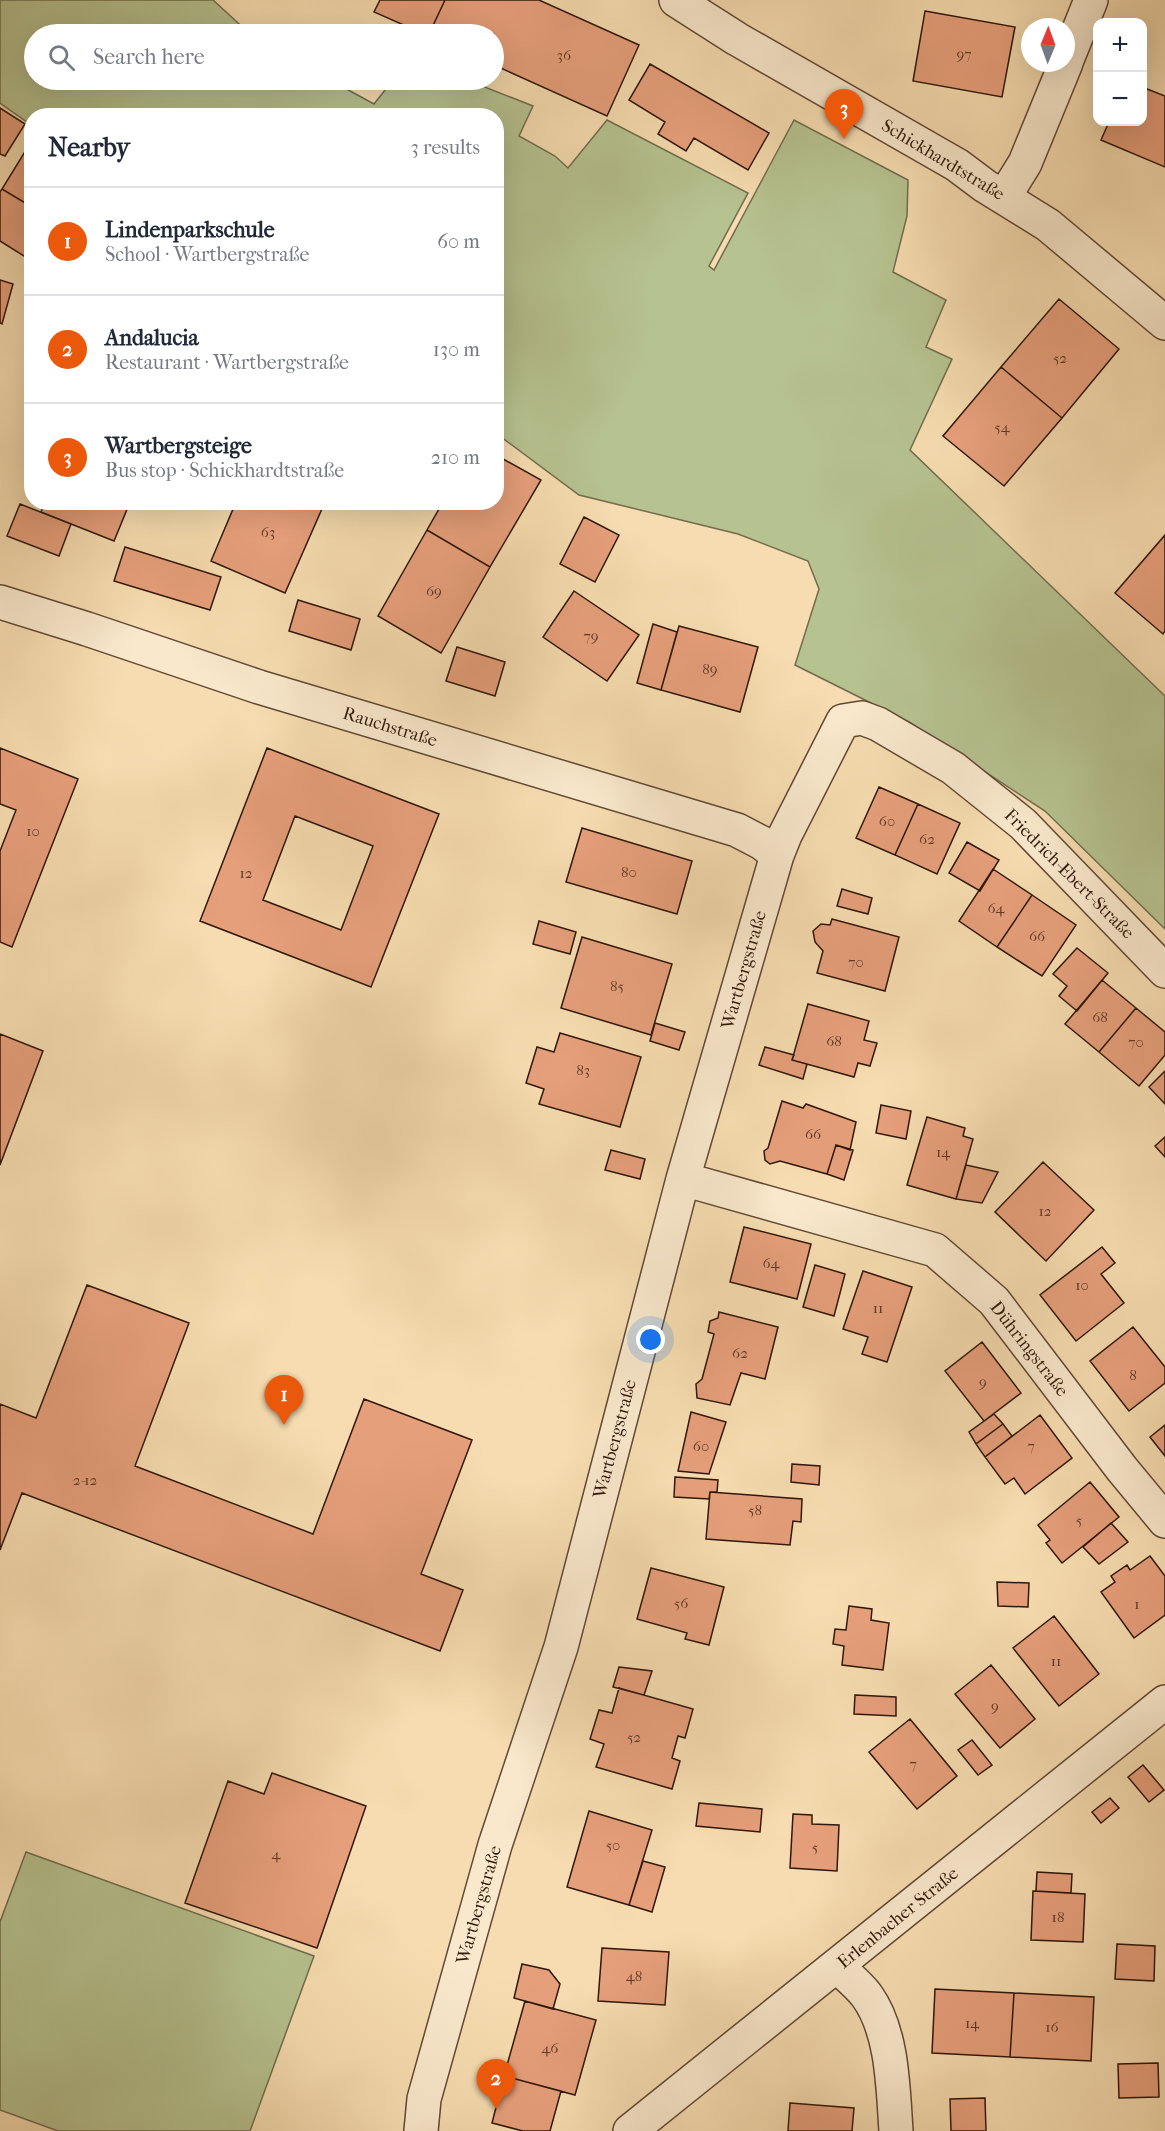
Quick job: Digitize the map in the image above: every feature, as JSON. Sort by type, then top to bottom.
[{"type":"street","name":"Schickhardtstraße","points":[[676,0],[737,39],[957,165],[1048,225],[1165,323]]},
{"type":"street","points":[[1075,40],[1091,0]]},
{"type":"street","points":[[1004,196],[1025,163],[1062,72]]},
{"type":"street","name":"Rauchstraße","points":[[0,602],[279,693],[737,830],[762,843],[777,855]]},
{"type":"street","name":"Friedrich-Ebert-Straße","points":[[843,721],[862,718],[870,721],[953,768],[1023,824],[1165,971]]},
{"type":"street","name":"Wartbergstraße","points":[[421,2131],[424,2099],[495,1845],[561,1647],[683,1179],[777,855],[843,721]]},
{"type":"street","name":"Dühringstraße","points":[[683,1179],[935,1250],[994,1301],[1122,1469],[1165,1521]]},
{"type":"street","name":"Erlenbacher Straße","points":[[630,2131],[838,1967],[1165,1702]]},
{"type":"street","points":[[838,1967],[867,1996],[880,2021],[891,2062],[896,2131]]},
{"type":"green space","points":[[0,0],[213,0],[239,24],[24,24],[24,90],[348,90],[374,104],[385,90],[492,90],[533,106],[519,136],[555,156],[568,168],[607,120],[748,193],[709,266],[714,270],[794,120],[908,180],[907,216],[893,272],[946,300],[926,347],[952,359],[910,450],[1165,696],[1165,929],[1045,811],[909,722],[795,665],[819,589],[808,561],[738,534],[579,495],[504,439],[504,108],[24,108],[24,120],[0,103]]},
{"type":"green space","points":[[26,1852],[314,1956],[250,2131],[58,2131],[0,2110],[0,1922]]},
{"type":"building","points":[[380,0],[445,0],[434,24],[401,24],[374,12]]},
{"type":"building","points":[[445,0],[539,0],[639,45],[607,116],[504,70],[504,24],[434,24]]},
{"type":"building","points":[[925,11],[1015,27],[1002,97],[913,81]]},
{"type":"building","points":[[650,64],[769,133],[748,170],[694,138],[686,151],[658,134],[665,122],[629,100]]},
{"type":"building","points":[[1147,89],[1165,96],[1165,167],[1101,140],[1107,126],[1147,126]]},
{"type":"building","points":[[0,108],[24,123],[24,126],[5,156],[0,154]]},
{"type":"building","points":[[24,153],[24,202],[2,189]]},
{"type":"building","points":[[2,189],[24,202],[24,256],[0,241],[0,192]]},
{"type":"building","points":[[0,280],[13,284],[2,324],[0,323]]},
{"type":"building","points":[[1059,299],[1119,349],[1062,418],[1001,367]]},
{"type":"building","points":[[1001,367],[1062,418],[1004,486],[943,436]]},
{"type":"building","points":[[504,459],[541,480],[490,567],[427,530],[438,510],[504,510]]},
{"type":"building","points":[[20,504],[24,506],[24,510],[35,510],[71,524],[59,556],[7,536]]},
{"type":"building","points":[[42,510],[127,510],[114,541],[41,512]]},
{"type":"building","points":[[233,510],[321,510],[285,593],[211,561]]},
{"type":"building","points":[[584,517],[619,535],[595,582],[560,564]]},
{"type":"building","points":[[427,530],[490,567],[441,653],[378,616]]},
{"type":"building","points":[[1165,535],[1165,631],[1163,634],[1115,593]]},
{"type":"building","points":[[125,547],[221,577],[210,610],[114,581]]},
{"type":"building","points":[[574,591],[639,635],[607,681],[543,637]]},
{"type":"building","points":[[298,600],[360,619],[351,650],[289,631]]},
{"type":"building","points":[[653,624],[677,632],[661,690],[637,683]]},
{"type":"building","points":[[679,626],[758,647],[740,712],[661,690]]},
{"type":"building","points":[[457,647],[505,662],[495,696],[446,681]]},
{"type":"building","points":[[0,748],[78,779],[12,947],[0,942],[0,851],[16,810],[0,804]]},
{"type":"building","points":[[267,748],[439,814],[371,987],[200,921]],"holes":[[[295,816],[373,846],[341,930],[263,900]]]},
{"type":"building","points":[[879,787],[918,804],[895,855],[856,838]]},
{"type":"building","points":[[918,804],[960,823],[937,874],[895,855]]},
{"type":"building","points":[[582,828],[692,861],[677,914],[566,882]]},
{"type":"building","points":[[967,842],[999,860],[980,891],[949,873]]},
{"type":"building","points":[[993,869],[1032,895],[997,947],[959,921]]},
{"type":"building","points":[[842,889],[872,898],[868,914],[837,906]]},
{"type":"building","points":[[1032,895],[1076,925],[1042,976],[997,947]]},
{"type":"building","points":[[832,919],[899,937],[885,991],[817,973],[823,951],[815,942],[813,931],[821,924],[830,925]]},
{"type":"building","points":[[539,921],[576,932],[570,954],[533,944]]},
{"type":"building","points":[[582,937],[672,964],[651,1035],[561,1008]]},
{"type":"building","points":[[1077,948],[1108,973],[1077,1011],[1059,996],[1067,986],[1053,974]]},
{"type":"building","points":[[1102,980],[1136,1008],[1099,1052],[1065,1024]]},
{"type":"building","points":[[808,1004],[869,1021],[864,1040],[877,1043],[870,1066],[858,1063],[854,1077],[792,1060]]},
{"type":"building","points":[[1136,1008],[1165,1032],[1165,1055],[1139,1086],[1099,1052]]},
{"type":"building","points":[[655,1023],[685,1032],[679,1050],[650,1041]]},
{"type":"building","points":[[560,1033],[641,1057],[620,1127],[539,1104],[544,1089],[526,1083],[537,1047],[554,1052]]},
{"type":"building","points":[[0,1034],[43,1051],[0,1165]]},
{"type":"building","points":[[765,1047],[794,1055],[792,1060],[807,1064],[803,1079],[759,1065]]},
{"type":"building","points":[[1165,1071],[1165,1104],[1149,1087]]},
{"type":"building","points":[[782,1101],[803,1108],[806,1104],[856,1122],[850,1150],[836,1145],[827,1174],[780,1161],[770,1164],[765,1160],[764,1151],[768,1148]]},
{"type":"building","points":[[881,1105],[911,1111],[906,1139],[876,1133]]},
{"type":"building","points":[[927,1117],[965,1128],[963,1136],[973,1139],[956,1199],[907,1185]]},
{"type":"building","points":[[1165,1137],[1165,1157],[1155,1146]]},
{"type":"building","points":[[836,1145],[853,1150],[844,1180],[827,1174]]},
{"type":"building","points":[[611,1150],[645,1159],[640,1179],[605,1170]]},
{"type":"building","points":[[1043,1162],[1094,1210],[1046,1261],[995,1212]]},
{"type":"building","points":[[966,1165],[998,1172],[982,1203],[956,1199]]},
{"type":"building","points":[[744,1227],[811,1244],[797,1299],[730,1282]]},
{"type":"building","points":[[1102,1247],[1115,1263],[1101,1274],[1124,1303],[1076,1341],[1040,1295]]},
{"type":"building","points":[[815,1265],[845,1274],[834,1316],[803,1307]]},
{"type":"building","points":[[863,1271],[912,1287],[887,1362],[862,1354],[868,1337],[843,1329]]},
{"type":"building","points":[[87,1285],[189,1323],[135,1466],[313,1534],[364,1399],[472,1440],[421,1574],[463,1590],[440,1651],[22,1493],[0,1550],[0,1404],[36,1418]]},
{"type":"building","points":[[719,1312],[778,1327],[765,1379],[741,1373],[730,1405],[697,1398],[696,1384],[702,1379],[714,1334],[708,1332],[710,1321],[718,1318]]},
{"type":"building","points":[[1133,1327],[1165,1367],[1165,1383],[1129,1411],[1090,1361]]},
{"type":"building","points":[[982,1342],[1021,1393],[984,1421],[945,1371]]},
{"type":"building","points":[[691,1412],[726,1422],[709,1474],[678,1471]]},
{"type":"building","points":[[994,1414],[1003,1424],[976,1444],[969,1432]]},
{"type":"building","points":[[1040,1415],[1072,1458],[1025,1494],[1014,1478],[1005,1484],[985,1457]]},
{"type":"building","points":[[1003,1424],[1012,1436],[985,1457],[976,1444]]},
{"type":"building","points":[[1165,1425],[1165,1456],[1150,1437]]},
{"type":"building","points":[[792,1464],[820,1466],[819,1485],[791,1482]]},
{"type":"building","points":[[675,1477],[718,1480],[717,1492],[710,1492],[709,1499],[674,1497]]},
{"type":"building","points":[[1090,1482],[1119,1517],[1062,1563],[1046,1543],[1050,1540],[1038,1525]]},
{"type":"building","points":[[710,1492],[802,1499],[801,1522],[793,1521],[790,1545],[706,1539]]},
{"type":"building","points":[[1111,1523],[1128,1542],[1099,1564],[1083,1547]]},
{"type":"building","points":[[1150,1556],[1165,1576],[1165,1615],[1134,1638],[1101,1592],[1115,1582],[1111,1576],[1127,1565],[1130,1570]]},
{"type":"building","points":[[651,1568],[724,1587],[709,1645],[685,1639],[687,1633],[637,1619]]},
{"type":"building","points":[[997,1582],[1029,1583],[1028,1607],[998,1606]]},
{"type":"building","points":[[849,1606],[872,1609],[871,1620],[889,1623],[883,1670],[842,1665],[844,1646],[833,1644],[835,1629],[846,1630]]},
{"type":"building","points":[[1054,1616],[1099,1674],[1059,1706],[1013,1648]]},
{"type":"building","points":[[991,1665],[1035,1719],[1000,1748],[955,1694]]},
{"type":"building","points":[[619,1667],[652,1671],[644,1695],[613,1687]]},
{"type":"building","points":[[619,1688],[693,1709],[685,1738],[678,1736],[672,1758],[680,1761],[672,1789],[596,1767],[604,1744],[590,1739],[599,1710],[612,1713]]},
{"type":"building","points":[[855,1695],[896,1697],[896,1716],[854,1714]]},
{"type":"building","points":[[910,1719],[957,1776],[917,1809],[869,1752]]},
{"type":"building","points":[[972,1740],[992,1765],[978,1775],[958,1750]]},
{"type":"building","points":[[1143,1765],[1164,1790],[1149,1802],[1128,1777]]},
{"type":"building","points":[[272,1773],[366,1806],[317,1948],[185,1903],[228,1781],[264,1794]]},
{"type":"building","points":[[1110,1798],[1119,1808],[1101,1823],[1092,1812]]},
{"type":"building","points":[[699,1803],[762,1809],[760,1832],[696,1826]]},
{"type":"building","points":[[589,1811],[652,1830],[629,1905],[567,1887]]},
{"type":"building","points":[[793,1814],[812,1815],[812,1824],[839,1825],[837,1871],[790,1868]]},
{"type":"building","points":[[643,1861],[665,1867],[652,1912],[629,1905]]},
{"type":"building","points":[[1037,1872],[1072,1874],[1071,1893],[1036,1891]]},
{"type":"building","points":[[1033,1891],[1085,1894],[1083,1942],[1031,1940]]},
{"type":"building","points":[[1117,1944],[1155,1946],[1154,1981],[1115,1979]]},
{"type":"building","points":[[602,1948],[669,1952],[665,2005],[598,2001]]},
{"type":"building","points":[[522,1964],[549,1970],[560,1984],[553,2009],[514,1998]]},
{"type":"building","points":[[935,1989],[1014,1993],[1010,2057],[932,2053]]},
{"type":"building","points":[[1014,1993],[1094,1997],[1091,2061],[1010,2057]]},
{"type":"building","points":[[525,2001],[596,2020],[575,2095],[504,2076]]},
{"type":"building","points":[[1158,2063],[1159,2097],[1119,2098],[1118,2064]]},
{"type":"building","points":[[504,2076],[561,2091],[550,2131],[523,2131],[492,2123]]},
{"type":"building","points":[[985,2098],[986,2131],[951,2131],[950,2099]]},
{"type":"building","points":[[790,2103],[854,2108],[852,2131],[788,2131]]},
{"type":"place","name":"Wartbergsteige","points":[[844,139]]},
{"type":"place","name":"Lindenparkschule","points":[[284,1425]]},
{"type":"place","name":"Andalucia","points":[[496,2109]]}]
